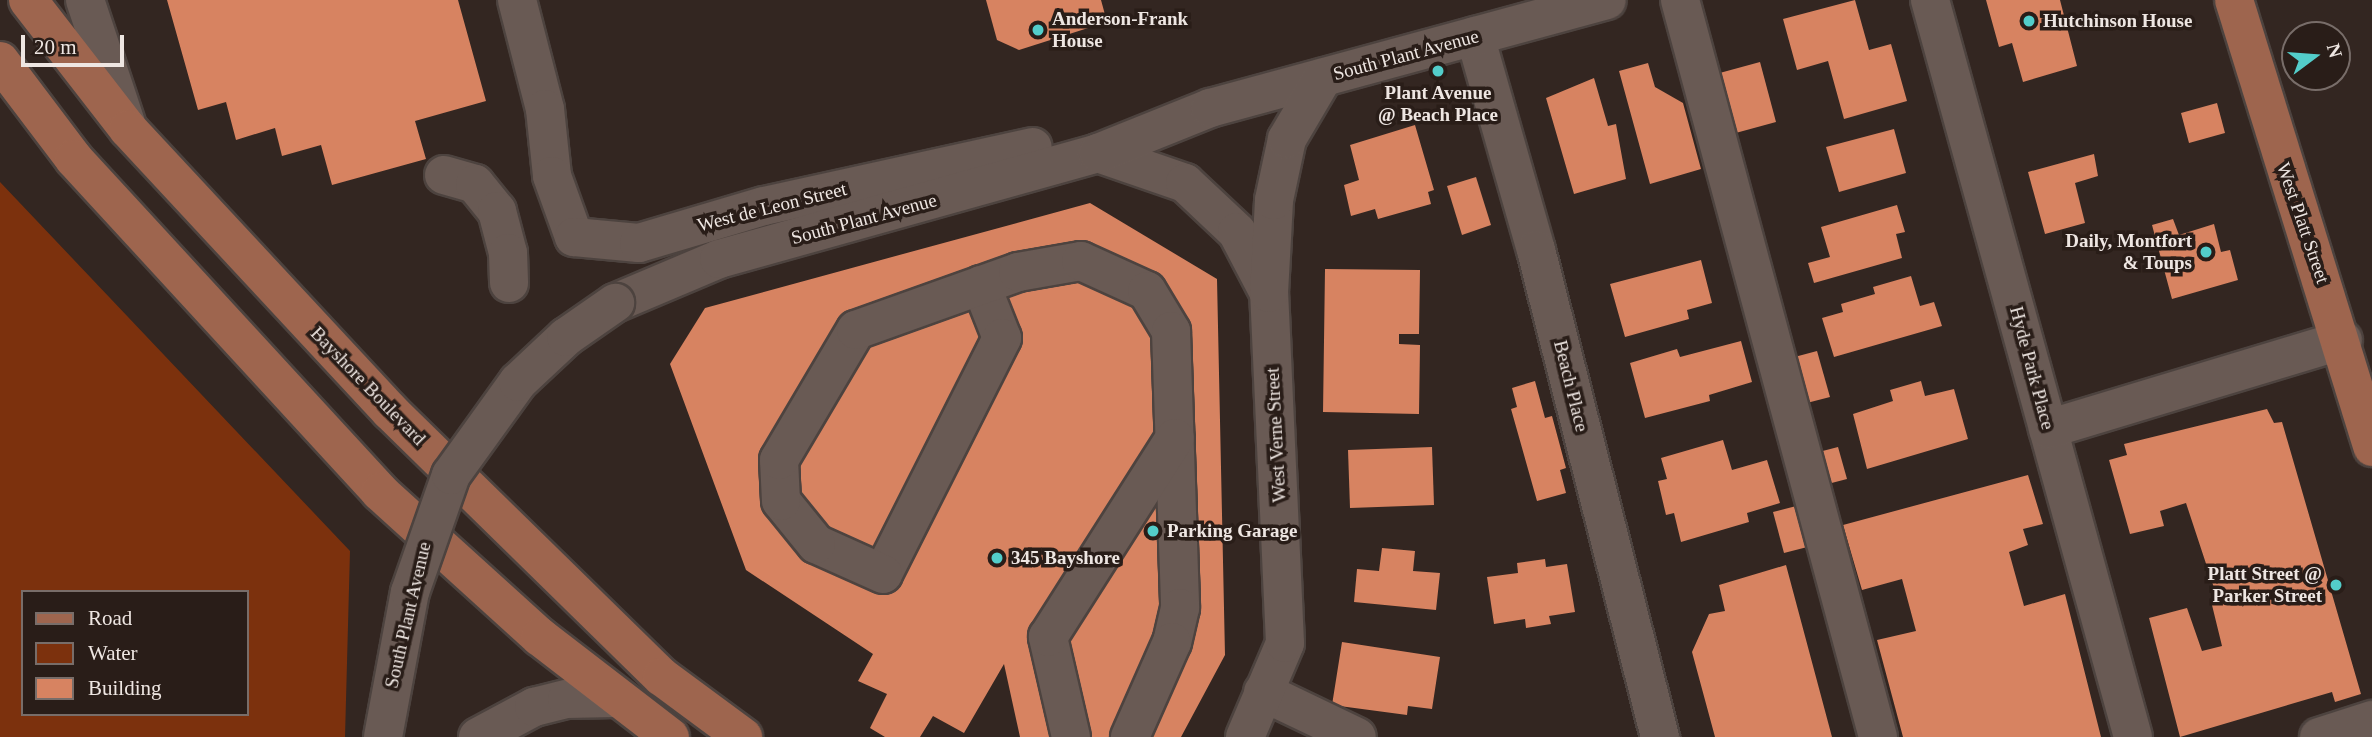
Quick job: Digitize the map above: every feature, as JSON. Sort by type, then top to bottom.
[{"type":"main road","name":"Bayshore Boulevard","points":[[29,0],[128,129],[390,411],[662,677],[743,737]]},
{"type":"main road","name":"West Platt Street","points":[[2234,0],[2343,340],[2372,447]]},
{"type":"main road","points":[[0,61],[74,159],[380,492],[462,569],[616,698],[670,737]]},
{"type":"street","points":[[85,0],[128,129]]},
{"type":"street","name":"West de Leon Street","points":[[517,0],[542,95],[550,166],[574,237],[617,244],[639,243],[764,206],[1210,108]]},
{"type":"street","name":"South Plant Avenue","points":[[383,737],[410,592],[451,475],[518,382],[566,337],[615,303],[719,259],[1098,153],[1210,108],[1607,0]]},
{"type":"street","points":[[1680,0],[1878,737]]},
{"type":"street","name":"Hyde Park Place","points":[[1930,0],[2133,737]]},
{"type":"street","name":"Beach Place","points":[[1475,36],[1536,250],[1660,737]]},
{"type":"street","name":"West Verne Street","points":[[1245,737],[1285,643],[1269,293],[1274,200],[1283,149],[1304,104],[1323,78]]},
{"type":"street","name":"West Verne Street","points":[[1098,153],[1185,183],[1237,232],[1269,293]]},
{"type":"street","points":[[444,175],[475,184],[497,211],[508,253],[509,283]]},
{"type":"street","points":[[981,285],[1002,338],[883,574],[816,544],[781,501],[779,460],[856,330],[981,285],[1018,272],[1081,261],[1147,291],[1171,331],[1180,608],[1172,642],[1130,737]]},
{"type":"street","points":[[2048,429],[2343,340]]},
{"type":"street","points":[[1071,737],[1048,637],[1175,438]]},
{"type":"street","points":[[1263,692],[1357,737]]},
{"type":"street","points":[[478,737],[534,707],[567,699],[616,698]]},
{"type":"street","points":[[2319,737],[2372,720]]},
{"type":"water","points":[[0,182],[350,551],[345,737],[0,737]]},
{"type":"building","points":[[167,0],[458,0],[486,101],[415,121],[426,159],[332,185],[321,145],[282,156],[275,128],[236,140],[226,102],[198,110]]},
{"type":"building","name":"Anderson-Frank House","points":[[986,0],[1101,0],[1107,22],[1019,50],[997,40]]},
{"type":"building","points":[[1855,0],[1869,50],[1891,44],[1907,101],[1844,119],[1828,61],[1797,70],[1783,19]]},
{"type":"building","name":"Hutchinson House","points":[[1986,0],[2060,0],[2077,66],[2023,82],[2012,43],[1999,47]]},
{"type":"building","points":[[1760,62],[1776,122],[1732,134],[1716,74]]},
{"type":"building","points":[[1648,63],[1655,87],[1683,103],[1701,169],[1650,184],[1619,71]]},
{"type":"building","points":[[1594,78],[1608,126],[1616,124],[1626,179],[1574,194],[1546,98]]},
{"type":"building","points":[[2217,103],[2225,133],[2189,143],[2181,113]]},
{"type":"building","points":[[1415,125],[1434,190],[1428,192],[1431,204],[1378,219],[1375,209],[1351,216],[1344,185],[1359,180],[1350,145]]},
{"type":"building","points":[[1894,129],[1906,173],[1839,192],[1826,147]]},
{"type":"building","points":[[2094,154],[2098,176],[2075,183],[2085,223],[2045,234],[2028,172]]},
{"type":"building","points":[[1476,177],[1491,225],[1462,235],[1447,186]]},
{"type":"building","points":[[1090,203],[1217,279],[1225,655],[1181,737],[1020,737],[1004,664],[964,733],[933,716],[920,737],[885,737],[870,728],[887,694],[858,681],[873,654],[746,570],[670,364],[705,308]]},
{"type":"building","points":[[1897,205],[1905,232],[1896,234],[1902,258],[1814,283],[1808,263],[1830,257],[1821,227]]},
{"type":"building","points":[[2173,219],[2179,235],[2214,224],[2221,252],[2230,250],[2238,280],[2172,299],[2152,225]]},
{"type":"building","points":[[1701,260],[1712,303],[1687,310],[1689,319],[1625,337],[1610,284]]},
{"type":"building","points":[[1325,269],[1420,270],[1419,334],[1399,334],[1399,344],[1420,345],[1419,414],[1323,412]]},
{"type":"building","points":[[1911,276],[1920,306],[1934,302],[1942,326],[1834,357],[1822,318],[1843,312],[1841,304],[1875,294],[1873,287]]},
{"type":"building","points":[[1741,341],[1752,382],[1709,395],[1710,401],[1645,418],[1630,363],[1677,349],[1680,357]]},
{"type":"building","points":[[1817,351],[1830,397],[1799,405],[1787,359]]},
{"type":"building","points":[[1535,381],[1545,418],[1552,416],[1566,468],[1560,470],[1566,493],[1537,501],[1511,409],[1517,407],[1512,388]]},
{"type":"building","points":[[1921,381],[1925,396],[1954,389],[1968,439],[1867,469],[1853,414],[1893,401],[1890,390]]},
{"type":"building","points":[[2267,409],[2274,423],[2282,422],[2361,694],[2335,702],[2332,692],[2180,737],[2149,618],[2187,608],[2202,651],[2222,646],[2211,601],[2217,597],[2186,503],[2160,511],[2164,526],[2130,534],[2109,460],[2127,455],[2124,444]]},
{"type":"building","points":[[1723,440],[1732,470],[1767,460],[1780,503],[1747,513],[1749,522],[1681,542],[1674,513],[1666,515],[1658,481],[1667,479],[1661,458]]},
{"type":"building","points":[[1432,447],[1434,505],[1350,508],[1348,450]]},
{"type":"building","points":[[1838,447],[1847,479],[1820,486],[1811,454]]},
{"type":"building","points":[[2028,475],[2043,524],[2023,529],[2028,545],[2009,552],[2024,606],[2065,594],[2101,737],[1903,737],[1877,640],[1916,631],[1902,579],[1862,590],[1843,525]]},
{"type":"building","points":[[1808,503],[1819,544],[1784,553],[1773,512]]},
{"type":"building","points":[[1382,548],[1415,551],[1413,571],[1440,573],[1436,610],[1354,602],[1357,569],[1379,571]]},
{"type":"building","points":[[1545,559],[1546,567],[1567,564],[1575,612],[1549,616],[1551,624],[1526,628],[1525,619],[1494,624],[1487,577],[1518,573],[1517,563]]},
{"type":"building","points":[[1786,565],[1832,737],[1715,737],[1692,652],[1709,614],[1725,611],[1719,585]]},
{"type":"building","points":[[1342,642],[1440,657],[1432,709],[1408,706],[1407,715],[1332,705]]},
{"type":"place","name":"Hutchinson House","points":[[2029,21]]},
{"type":"place","name":"Anderson-Frank House","points":[[1038,30]]},
{"type":"place","name":"Plant Avenue @ Beach Place","points":[[1438,71]]},
{"type":"place","name":"Daily, Montfort & Toups","points":[[2206,252]]},
{"type":"place","name":"Parking Garage","points":[[1153,531]]},
{"type":"place","name":"345 Bayshore","points":[[997,558]]},
{"type":"place","name":"Platt Street @ Parker Street","points":[[2336,585]]}]
